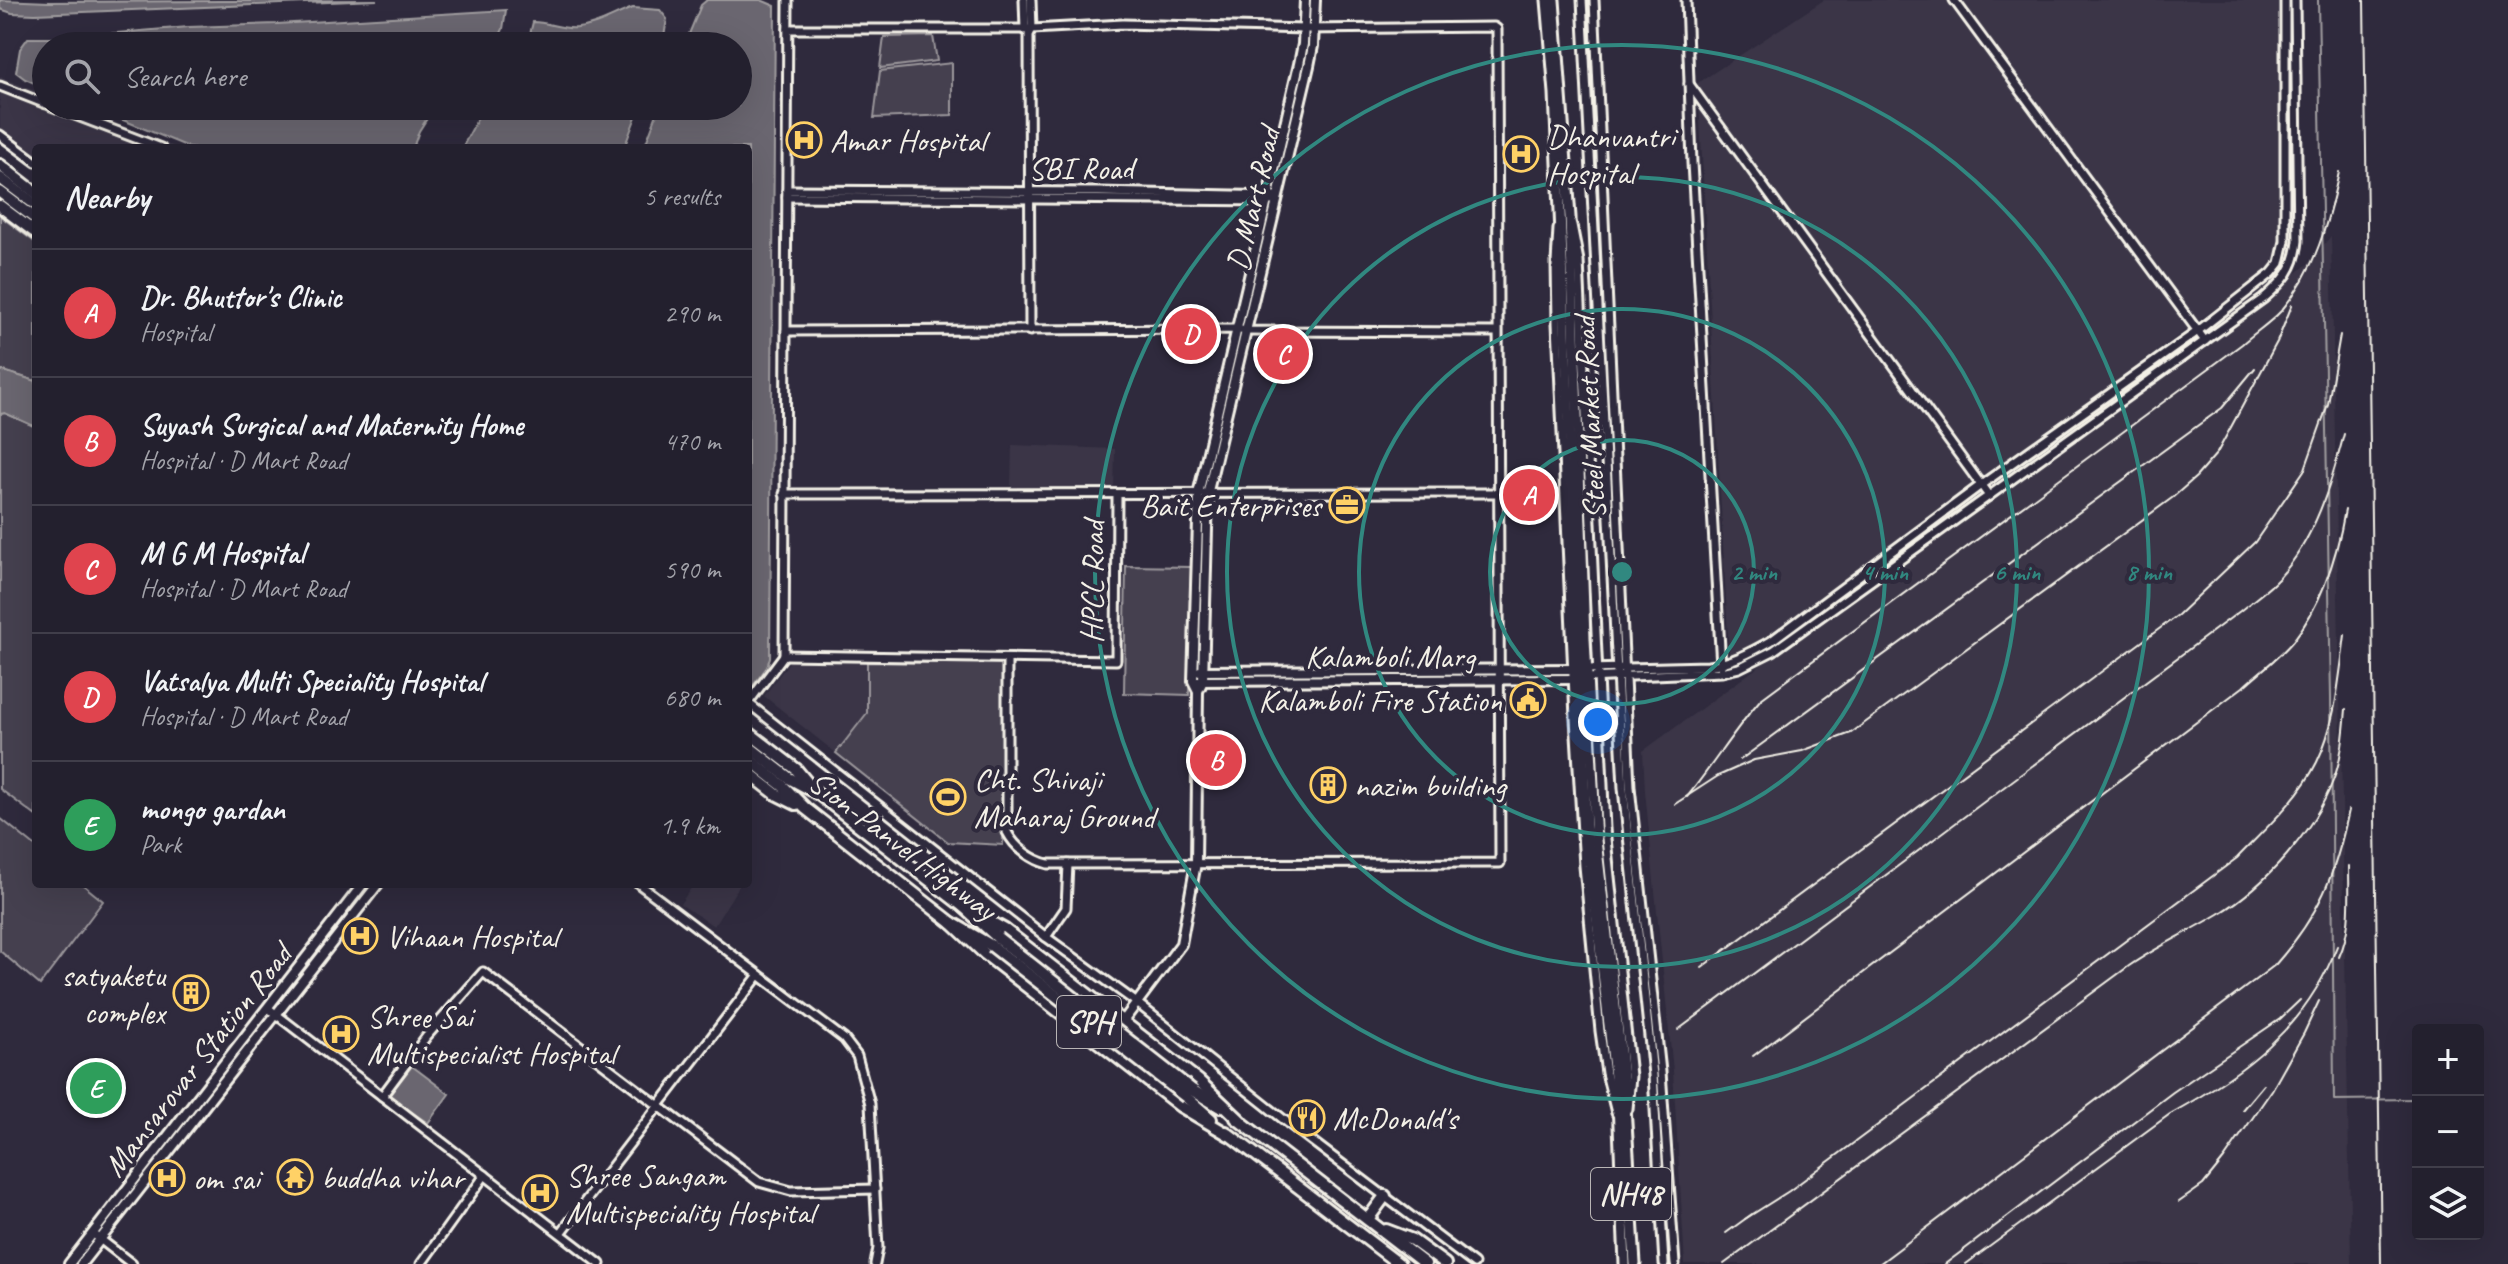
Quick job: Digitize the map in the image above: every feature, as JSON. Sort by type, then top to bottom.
[{"type":"highway","name":"NH48","points":[[1547,0],[1565,216]]},
{"type":"highway","name":"NH48","points":[[1554,0],[1562,91],[1584,674],[1596,840],[1623,1076],[1625,1264]]},
{"type":"highway","points":[[0,165],[32,190]]},
{"type":"highway","points":[[0,178],[32,202]]},
{"type":"highway","points":[[0,192],[32,216]]},
{"type":"highway","points":[[0,206],[32,230]]},
{"type":"highway","points":[[752,735],[796,769],[817,793]]},
{"type":"highway","name":"SPH","points":[[752,750],[786,782]]},
{"type":"highway","name":"SPH","points":[[752,761],[786,782]]},
{"type":"highway","points":[[752,775],[776,794],[805,808]]},
{"type":"highway","name":"Sion-Panvel Highway","points":[[786,782],[817,793],[964,907],[995,942]]},
{"type":"highway","name":"Sion-Panvel Highway","points":[[786,782],[805,808],[952,923],[995,942]]},
{"type":"highway","points":[[964,907],[1005,930],[1199,1081],[1241,1121]]},
{"type":"highway","points":[[952,923],[985,954],[1180,1106],[1229,1135]]},
{"type":"highway","name":"SPH","points":[[995,942],[1189,1094],[1229,1135],[1366,1240],[1384,1264]]},
{"type":"highway","name":"SPH","points":[[1189,1094],[1241,1121],[1372,1222],[1412,1240],[1445,1264]]},
{"type":"highway","name":"NH48","points":[[1623,1124],[1635,1264]]},
{"type":"highway","points":[[1385,1196],[1372,1222],[1425,1264]]},
{"type":"highway","points":[[1366,1240],[1399,1264]]},
{"type":"main road","name":"D Mart Road","points":[[1104,1047],[1181,944],[1196,863],[1203,495],[1235,329],[1309,66],[1305,0]]},
{"type":"main road","name":"D Mart Road","points":[[1309,29],[1315,0]]},
{"type":"main road","name":"D Mart Road","points":[[1203,495],[1246,331],[1272,198]]},
{"type":"main road","name":"Kalamboli Marg","points":[[1198,676],[1584,674]]},
{"type":"main road","name":"Mansarovar Station Road","points":[[81,1264],[97,1236],[186,1114],[360,888]]},
{"type":"main road","name":"Mansarovar Station Road","points":[[69,1264],[97,1236],[194,1120],[375,888]]},
{"type":"main road","points":[[186,1114],[194,1120]]},
{"type":"street","points":[[752,698],[784,655],[788,0]]},
{"type":"street","points":[[1024,0],[1028,31]]},
{"type":"street","points":[[1030,331],[1028,31],[1031,0]]},
{"type":"street","name":"Steel Market Road","points":[[1582,0],[1621,673],[1630,787],[1661,1072],[1675,1264]]},
{"type":"street","name":"Steel Market Road","points":[[1594,0],[1606,249],[1623,788],[1653,1075],[1664,1264]]},
{"type":"street","points":[[1686,0],[1716,603],[1722,668]]},
{"type":"street","points":[[1954,0],[2205,341]]},
{"type":"street","points":[[1722,668],[1771,641],[1981,485],[2198,331],[2272,273],[2284,252],[2285,0]]},
{"type":"street","points":[[1584,674],[1739,668],[1773,651],[2282,283],[2293,266],[2296,254],[2295,0]]},
{"type":"street","points":[[784,655],[1007,659],[1007,832],[1010,839],[1034,861],[1048,864],[1500,863],[1497,29],[1309,29],[1123,24],[1028,31],[788,29]]},
{"type":"street","points":[[1689,84],[1989,496]]},
{"type":"street","points":[[0,86],[32,99]]},
{"type":"street","points":[[87,120],[150,144]]},
{"type":"street","points":[[0,135],[32,159]]},
{"type":"street","name":"SBI Road","points":[[787,194],[1272,198]]},
{"type":"street","points":[[1565,216],[1557,235],[1556,293],[1584,674],[1584,866],[1606,1073],[1623,1124]]},
{"type":"street","points":[[1595,250],[1606,249]]},
{"type":"street","points":[[786,331],[1105,328],[1497,332]]},
{"type":"street","points":[[784,494],[1498,493]]},
{"type":"street","name":"HPCL Road","points":[[1007,659],[1116,660],[1117,495]]},
{"type":"street","points":[[752,706],[1046,937],[1137,1003],[1474,1264]]},
{"type":"street","points":[[1046,937],[1066,908],[1068,864]]},
{"type":"street","points":[[644,888],[844,1039],[857,1056],[870,1104],[878,1248],[875,1264]]},
{"type":"street","points":[[382,1096],[426,1037],[483,972],[749,1175],[770,1186],[803,1192],[875,1189]]},
{"type":"street","points":[[561,1233],[759,975]]},
{"type":"street","points":[[268,1008],[600,1264]]},
{"type":"street","points":[[421,1264],[485,1175]]},
{"type":"street","points":[[97,1236],[132,1264]]},
{"type":"shaded area","points":[[0,0],[377,0],[35,14],[0,9]]},
{"type":"shaded area","points":[[707,0],[761,0],[775,6],[770,657],[767,667],[752,687],[752,144],[646,144],[655,120],[752,120],[752,32],[690,32],[701,5]]},
{"type":"shaded area","points":[[1824,0],[2279,0],[2278,246],[2276,259],[2270,268],[1758,645],[1735,655],[1729,654],[1698,83]]},
{"type":"shaded area","points":[[633,8],[660,10],[667,19],[665,32],[530,32],[533,22],[578,28]]},
{"type":"shaded area","points":[[506,10],[502,32],[129,32]]},
{"type":"shaded area","points":[[933,36],[937,61],[880,68],[884,37]]},
{"type":"shaded area","points":[[28,38],[32,38],[32,82],[16,72],[20,49]]},
{"type":"shaded area","points":[[952,63],[952,115],[874,118],[880,71]]},
{"type":"shaded area","points":[[0,77],[32,90],[32,120],[108,120],[167,144],[32,144],[32,165],[0,143]]},
{"type":"shaded area","points":[[123,120],[426,120],[414,144],[181,144]]},
{"type":"shaded area","points":[[477,120],[635,120],[626,144],[464,144]]},
{"type":"shaded area","points":[[0,216],[32,240],[32,380],[0,370]]},
{"type":"shaded area","points":[[2331,236],[2351,1264],[1685,1264],[1673,1071],[1643,751],[2284,283],[2309,263]]},
{"type":"shaded area","points":[[0,370],[32,380],[32,425],[5,413],[0,414]]},
{"type":"shaded area","points":[[5,413],[32,425],[32,813],[0,789],[0,414]]},
{"type":"shaded area","points":[[1012,445],[1115,449],[1114,490],[1011,488]]},
{"type":"shaded area","points":[[1126,566],[1191,567],[1189,695],[1124,693]]},
{"type":"shaded area","points":[[790,661],[867,662],[867,713],[836,753],[764,696]]},
{"type":"shaded area","name":"Cht. Shivaji Maharaj Ground","points":[[867,662],[1004,663],[1003,845],[948,842],[836,753],[867,713]]},
{"type":"shaded area","points":[[0,818],[32,844],[32,888],[87,888],[103,901],[40,985],[0,951]]},
{"type":"shaded area","points":[[691,888],[738,888],[714,926],[680,904]]},
{"type":"shaded area","points":[[412,1066],[449,1094],[428,1123],[388,1096]]},
{"type":"waterway","points":[[2318,0],[2331,697],[2334,1100],[2412,1099]]},
{"type":"railway","points":[[2364,0],[2381,1264]]},
{"type":"railway","points":[[1687,797],[1761,699],[2277,315],[2312,262],[2325,228],[2339,172]]},
{"type":"railway","points":[[1675,804],[1718,776],[1754,760],[1802,751],[1851,733],[2172,498],[2217,453],[2277,342],[2292,305]]},
{"type":"railway","points":[[1702,967],[2178,615],[2255,542],[2305,469],[2328,404],[2340,335]]},
{"type":"railway","points":[[1740,760],[2222,408],[2255,368]]},
{"type":"railway","points":[[1678,1030],[2270,587],[2292,563],[2312,528],[2344,434]]},
{"type":"railway","points":[[1753,1056],[2243,687],[2275,659],[2304,626],[2321,595],[2338,545],[2345,510]]},
{"type":"railway","points":[[1745,1219],[1789,1191],[2237,858],[2291,801],[2317,762],[2333,716],[2345,635]]},
{"type":"railway","points":[[1724,1264],[2129,966],[2219,914],[2254,888],[2301,838],[2324,800],[2339,763],[2346,709]]},
{"type":"railway","points":[[1879,1264],[2275,965],[2304,929],[2324,893],[2338,855],[2349,810]]},
{"type":"railway","points":[[2339,957],[2348,924],[2349,866]]},
{"type":"railway","points":[[1966,1264],[2170,1114],[2223,1082],[2270,1045],[2308,1001],[2337,946]]},
{"type":"railway","points":[[1945,1264],[2173,1092],[2280,1019],[2300,1000]]},
{"type":"railway","points":[[2179,1202],[2203,1185],[2224,1159],[2272,1090],[2319,1001]]},
{"type":"railway","points":[[2242,1110],[2263,1085]]},
{"type":"railway","points":[[1726,1233],[1752,1214]]},
{"type":"place","name":"Amar Hospital","points":[[804,140]]},
{"type":"place","name":"Dhanvantri Hospital","points":[[1521,154]]},
{"type":"place","name":"Vatsalya Multi Speciality Hospital","points":[[1191,334]]},
{"type":"place","name":"M G M Hospital","points":[[1283,354]]},
{"type":"place","name":"Dr. Bhuttor's Clinic","points":[[1529,495]]},
{"type":"place","name":"Bait Enterprises","points":[[1347,505]]},
{"type":"place","name":"Kalamboli Fire Station","points":[[1528,700]]},
{"type":"place","name":"Suyash Surgical and Maternity Home","points":[[1216,760]]},
{"type":"place","name":"nazim building","points":[[1328,785]]},
{"type":"place","name":"Cht. Shivaji Maharaj Ground","points":[[948,797]]},
{"type":"place","name":"Vihaan Hospital","points":[[360,936]]},
{"type":"place","name":"satyaketu complex","points":[[191,993]]},
{"type":"place","name":"Shree Sai Multispecialist Hospital","points":[[341,1034]]},
{"type":"place","name":"mongo gardan","points":[[96,1088]]},
{"type":"place","name":"McDonald's","points":[[1307,1118]]},
{"type":"place","name":"buddha vihar","points":[[295,1177]]},
{"type":"place","name":"om sai","points":[[167,1178]]},
{"type":"place","name":"Shree Sangam Multispeciality Hospital","points":[[540,1193]]}]
